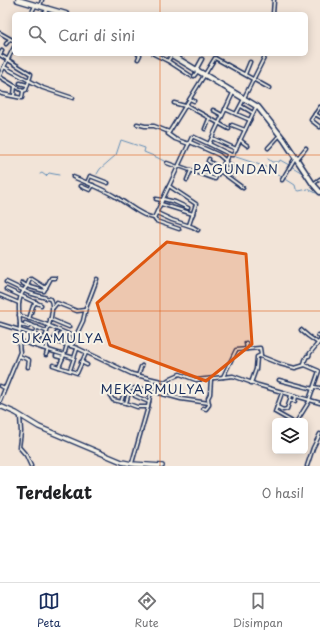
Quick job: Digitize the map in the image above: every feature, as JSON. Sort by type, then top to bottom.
[{"type":"main road","points":[[18,0],[60,12]]},
{"type":"main road","points":[[173,56],[257,106],[270,126],[280,135],[282,141],[320,192]]},
{"type":"main road","points":[[0,406],[20,415],[45,430],[117,460],[132,464],[162,466]]},
{"type":"street","points":[[33,12],[42,0]]},
{"type":"street","points":[[273,12],[274,0]]},
{"type":"street","points":[[45,12],[48,8]]},
{"type":"street","points":[[0,33],[10,39],[6,44]]},
{"type":"street","points":[[0,92],[2,94],[14,95],[22,98],[31,75],[0,55],[2,50]]},
{"type":"street","points":[[12,51],[0,76],[24,91]]},
{"type":"street","points":[[158,56],[191,76]]},
{"type":"street","points":[[168,61],[170,56]]},
{"type":"street","points":[[236,114],[265,56]]},
{"type":"street","points":[[168,132],[215,58],[254,78],[269,88]]},
{"type":"street","points":[[194,76],[202,59]]},
{"type":"street","points":[[245,74],[250,62]]},
{"type":"street","points":[[4,67],[44,88],[73,98]]},
{"type":"street","points":[[20,83],[27,85]]},
{"type":"street","points":[[14,95],[15,86]]},
{"type":"street","points":[[209,144],[234,92]]},
{"type":"street","points":[[190,99],[194,101]]},
{"type":"street","points":[[174,103],[185,106],[229,129]]},
{"type":"street","points":[[240,106],[253,113]]},
{"type":"street","points":[[154,218],[193,137],[233,155],[257,106]]},
{"type":"street","points":[[320,107],[311,120],[320,125]]},
{"type":"street","points":[[225,109],[250,120]]},
{"type":"street","points":[[213,110],[222,115]]},
{"type":"street","points":[[315,114],[320,117]]},
{"type":"street","points":[[205,129],[210,119]]},
{"type":"street","points":[[137,124],[154,126],[168,132],[168,135],[174,138],[197,145],[219,156],[232,167]]},
{"type":"street","points":[[232,125],[245,130]]},
{"type":"street","points":[[268,148],[280,135]]},
{"type":"street","points":[[212,138],[236,149]]},
{"type":"street","points":[[197,145],[199,140]]},
{"type":"street","points":[[240,140],[248,146]]},
{"type":"street","points":[[282,180],[296,158],[306,148]]},
{"type":"street","points":[[168,163],[215,179],[229,154]]},
{"type":"street","points":[[209,159],[208,162],[232,172]]},
{"type":"street","points":[[221,168],[243,188]]},
{"type":"street","points":[[187,180],[191,170]]},
{"type":"street","points":[[88,183],[90,176],[108,183]]},
{"type":"street","points":[[73,178],[93,185],[115,196],[144,215],[154,218],[156,221],[179,229]]},
{"type":"street","points":[[313,184],[320,179]]},
{"type":"street","points":[[81,186],[90,190],[93,185]]},
{"type":"street","points":[[169,186],[196,204],[189,225]]},
{"type":"street","points":[[156,199],[175,202],[188,208]]},
{"type":"street","points":[[161,204],[193,214]]},
{"type":"street","points":[[157,213],[198,230]]},
{"type":"street","points":[[22,283],[43,291],[51,278],[55,278]]},
{"type":"street","points":[[0,401],[20,352],[18,346],[20,331],[19,303],[21,296],[31,279],[46,288]]},
{"type":"street","points":[[71,346],[83,321],[85,310],[98,279]]},
{"type":"street","points":[[6,282],[50,300],[52,309],[42,348]]},
{"type":"street","points":[[6,289],[41,305]]},
{"type":"street","points":[[0,295],[19,303]]},
{"type":"street","points":[[36,302],[26,324],[46,331]]},
{"type":"street","points":[[52,309],[57,303],[77,311],[85,310]]},
{"type":"street","points":[[19,315],[48,325],[75,337]]},
{"type":"street","points":[[50,319],[69,327]]},
{"type":"street","points":[[0,324],[34,336],[77,348],[114,367],[153,380],[165,382],[180,374],[195,380],[233,376],[251,383],[320,403]]},
{"type":"street","points":[[20,324],[28,327],[30,325]]},
{"type":"street","points":[[34,336],[37,327]]},
{"type":"street","points":[[301,330],[319,342],[309,356],[307,356],[304,360],[304,365]]},
{"type":"street","points":[[54,341],[57,333]]},
{"type":"street","points":[[36,346],[39,337]]},
{"type":"street","points":[[44,339],[47,343],[46,355]]},
{"type":"street","points":[[19,341],[74,358]]},
{"type":"street","points":[[246,343],[247,349]]},
{"type":"street","points":[[59,367],[67,345]]},
{"type":"street","points":[[70,370],[77,348]]},
{"type":"street","points":[[223,377],[236,350],[260,348],[262,350],[260,356],[258,357],[251,383]]},
{"type":"street","points":[[53,365],[78,373],[81,362],[86,353]]},
{"type":"street","points":[[18,356],[29,360],[28,367]]},
{"type":"street","points":[[56,356],[63,358]]},
{"type":"street","points":[[260,356],[280,364],[293,367],[304,365],[319,370],[310,400],[299,418]]},
{"type":"street","points":[[81,362],[87,365]]},
{"type":"street","points":[[138,376],[140,367],[142,366]]},
{"type":"street","points":[[203,408],[207,409],[209,403],[211,379]]},
{"type":"street","points":[[132,464],[148,407],[153,380]]},
{"type":"street","points":[[279,380],[320,388]]},
{"type":"street","points":[[0,386],[5,388]]},
{"type":"street","points":[[127,388],[139,388],[181,399],[209,403]]},
{"type":"street","points":[[126,403],[130,389]]},
{"type":"street","points":[[121,402],[124,392]]},
{"type":"street","points":[[282,392],[276,412],[286,418]]},
{"type":"street","points":[[277,407],[283,410],[287,409],[291,395]]},
{"type":"street","points":[[135,396],[149,402]]},
{"type":"street","points":[[290,400],[294,401],[296,396]]},
{"type":"street","points":[[111,397],[113,400],[137,407],[148,407]]},
{"type":"street","points":[[20,415],[21,428],[19,447],[26,454],[31,466]]},
{"type":"street","points":[[307,466],[313,448],[320,434]]},
{"type":"highlighted area","points":[[167,242],[246,254],[252,344],[206,381],[110,345],[97,303]]},
{"type":"waterway","points":[[97,174],[100,169],[116,155],[121,140],[145,148],[144,152],[166,162]]},
{"type":"waterway","points":[[230,155],[266,167],[282,177]]},
{"type":"waterway","points":[[268,159],[272,162],[279,162],[280,160],[289,165]]},
{"type":"waterway","points":[[291,166],[304,174]]},
{"type":"waterway","points":[[40,174],[42,173],[46,176],[49,173],[59,175]]},
{"type":"waterway","points":[[284,178],[295,185],[296,189],[299,191],[308,189],[316,193]]},
{"type":"district","name":"PAGUNDAN","points":[[236,169]]},
{"type":"district","name":"SUKAMULYA","points":[[58,338]]},
{"type":"district","name":"MEKARMULYA","points":[[153,389]]}]
